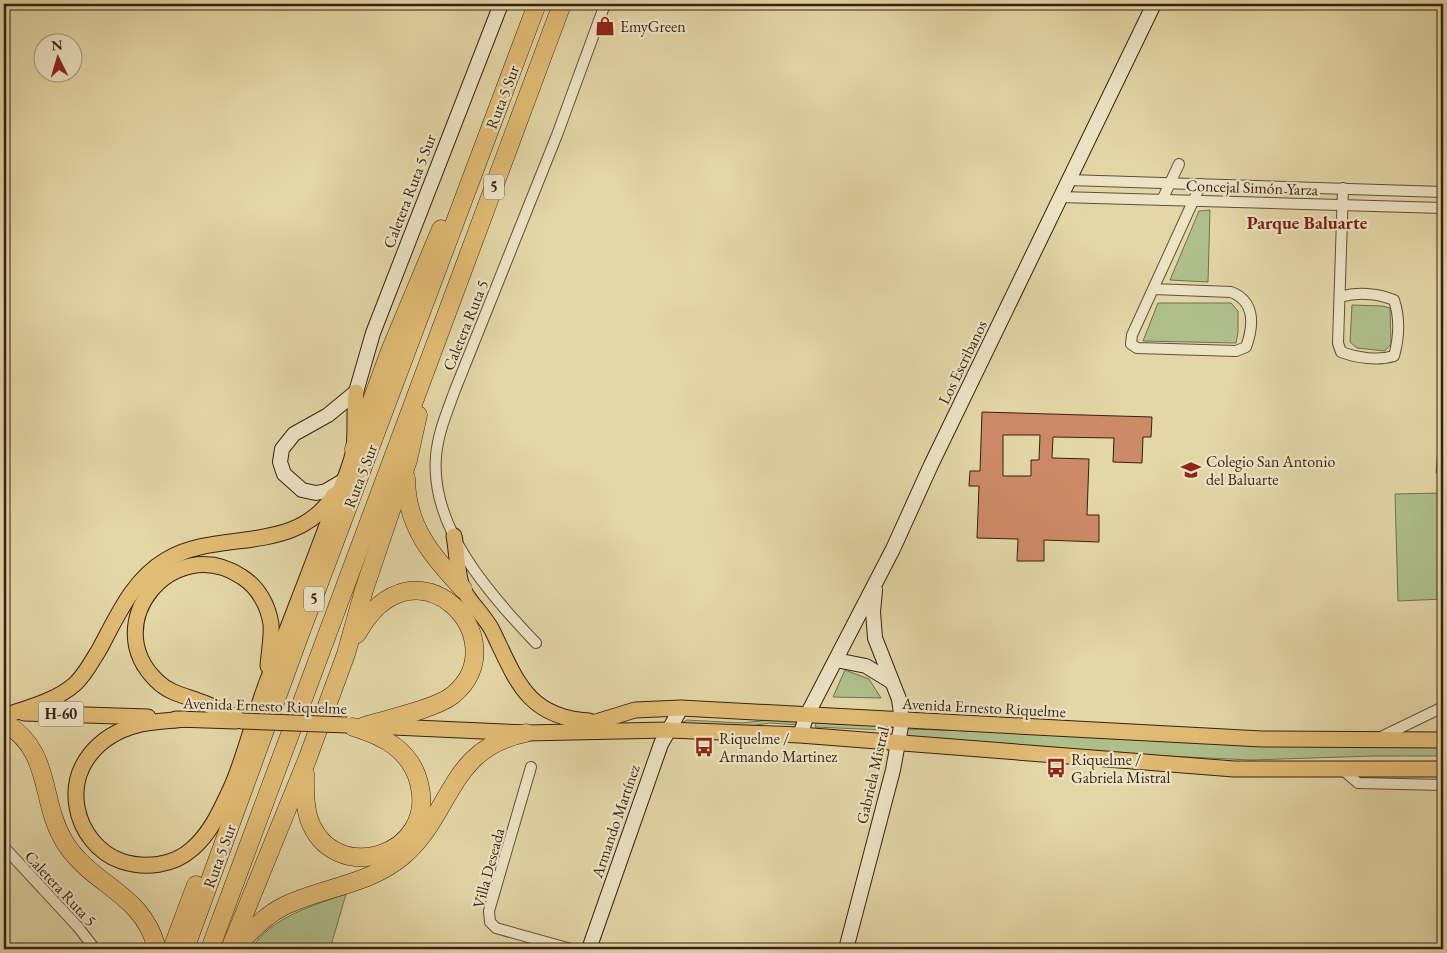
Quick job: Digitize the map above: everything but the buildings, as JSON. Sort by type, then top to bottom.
[{"type":"highway","name":"Ruta 5 Sur","points":[[185,949],[300,634],[537,4]]},
{"type":"highway","name":"Ruta 5 Sur","points":[[210,949],[562,4]]},
{"type":"highway","points":[[354,449],[397,332],[474,149],[519,52]]},
{"type":"highway","points":[[231,949],[307,760],[346,654],[364,590],[408,460],[425,370]]},
{"type":"highway","points":[[408,460],[407,498],[418,532],[430,553],[463,589]]},
{"type":"highway","points":[[346,654],[361,627],[379,605],[387,598],[407,591],[427,592],[446,600],[462,613],[471,631],[474,650],[472,665],[466,679],[453,694],[427,707],[356,726]]},
{"type":"highway","points":[[7,716],[37,757],[56,822],[69,849],[89,869],[140,912],[152,932],[157,949]]},
{"type":"highway","points":[[307,760],[305,786],[309,818],[324,843],[340,853],[367,857],[383,854],[404,841],[418,821],[422,804],[420,786],[413,766],[402,752],[381,737],[356,726]]},
{"type":"highway","points":[[231,949],[257,924],[284,906],[372,875],[403,856],[422,836],[466,765],[496,742],[526,733]]},
{"type":"highway","points":[[172,949],[232,786]]},
{"type":"main road","name":"Caletera Ruta 5 Sur","points":[[356,392],[373,333],[501,4]]},
{"type":"main road","name":"Los Escribanos","points":[[800,735],[807,714],[877,580],[1154,4]]},
{"type":"main road","points":[[185,719],[138,724],[119,731],[107,738],[90,754],[80,774],[76,796],[80,818],[91,838],[107,854],[128,863],[150,866],[172,861],[192,849],[216,819],[232,786],[267,683],[354,449],[356,392]]},
{"type":"main road","points":[[343,481],[326,491],[302,490],[284,474],[281,455],[289,438],[328,415],[356,392]]},
{"type":"main road","points":[[7,716],[51,698],[75,684],[94,659],[130,594],[156,566],[167,559],[192,550],[266,538],[286,532],[301,525],[324,508],[343,481]]},
{"type":"main road","points":[[454,536],[463,589],[486,620],[514,679],[530,698],[560,715],[596,722]]},
{"type":"main road","points":[[242,721],[204,703],[177,694],[151,675],[140,656],[136,635],[138,613],[148,594],[162,578],[182,568],[192,566],[225,568],[244,578],[259,594],[268,614],[271,637],[267,683]]},
{"type":"main road","name":"Gabriela Mistral","points":[[846,949],[899,743],[902,720],[899,699],[880,655],[874,632],[873,612],[877,580]]},
{"type":"main road","points":[[836,660],[866,666],[892,682]]},
{"type":"main road","name":"Avenida Ernesto Riquelme","points":[[526,733],[566,725],[596,722],[635,710],[681,708],[1262,739],[1443,740]]},
{"type":"main road","name":"Armando Martínez","points":[[590,949],[661,744],[681,708]]},
{"type":"main road","name":"Avenida Ernesto Riquelme","points":[[7,716],[185,719],[526,733],[668,730],[800,735],[1234,769],[1443,769]]},
{"type":"street","name":"Caletera Ruta 5","points":[[536,643],[490,589],[454,536],[438,487],[436,458],[441,430],[557,135],[605,4]]},
{"type":"street","points":[[1162,200],[1179,164]]},
{"type":"street","name":"Concejal Simón Yarza","points":[[1068,180],[1443,192]]},
{"type":"street","points":[[1153,290],[1231,292],[1241,296],[1252,314],[1250,336],[1246,347],[1236,351],[1137,348],[1131,344],[1132,334],[1201,184]]},
{"type":"street","points":[[1340,297],[1356,294],[1383,295],[1394,300],[1397,310],[1398,342],[1394,356],[1377,358],[1352,356],[1341,352],[1338,343],[1343,188]]},
{"type":"street","name":"Concejal Simón Yarza","points":[[1060,197],[1443,208]]},
{"type":"street","points":[[1376,739],[1443,707]]},
{"type":"street","name":"Villa Deseada","points":[[531,768],[489,911],[490,922],[496,928],[570,949]]},
{"type":"street","points":[[1343,770],[1358,783],[1443,785]]},
{"type":"street","name":"Caletera Ruta 5","points":[[4,847],[78,927],[95,949]]},
{"type":"green space","points":[[1210,210],[1208,282],[1170,280],[1199,211]]},
{"type":"green space","points":[[1158,303],[1231,303],[1238,311],[1236,343],[1143,341]]},
{"type":"green space","points":[[1352,305],[1390,308],[1391,344],[1385,351],[1357,348],[1350,342]]},
{"type":"green space","points":[[1441,414],[1443,414],[1443,473],[1436,473]]},
{"type":"green space","points":[[1443,493],[1443,599],[1398,601],[1395,494]]},
{"type":"green space","points":[[845,670],[869,679],[881,698],[833,697]]},
{"type":"green space","points":[[687,720],[742,723],[769,720],[800,721],[799,725],[770,723],[743,727],[680,724]]},
{"type":"green space","points":[[816,723],[883,726],[883,730],[815,727]]},
{"type":"green space","points":[[907,729],[1443,746],[1443,756],[1251,760],[1123,754],[906,737]]},
{"type":"green space","points":[[346,894],[330,949],[251,949],[270,929],[293,914]]},
{"type":"place","name":"EmyGreen","points":[[605,26]]},
{"type":"place","name":"Colegio San Antonio del Baluarte","points":[[1191,470]]},
{"type":"place","name":"Riquelme / Armando Martinez","points":[[704,747]]},
{"type":"place","name":"Riquelme / Gabriela Mistral","points":[[1056,768]]},
{"type":"district","name":"Parque Baluarte","points":[[1307,223]]}]
